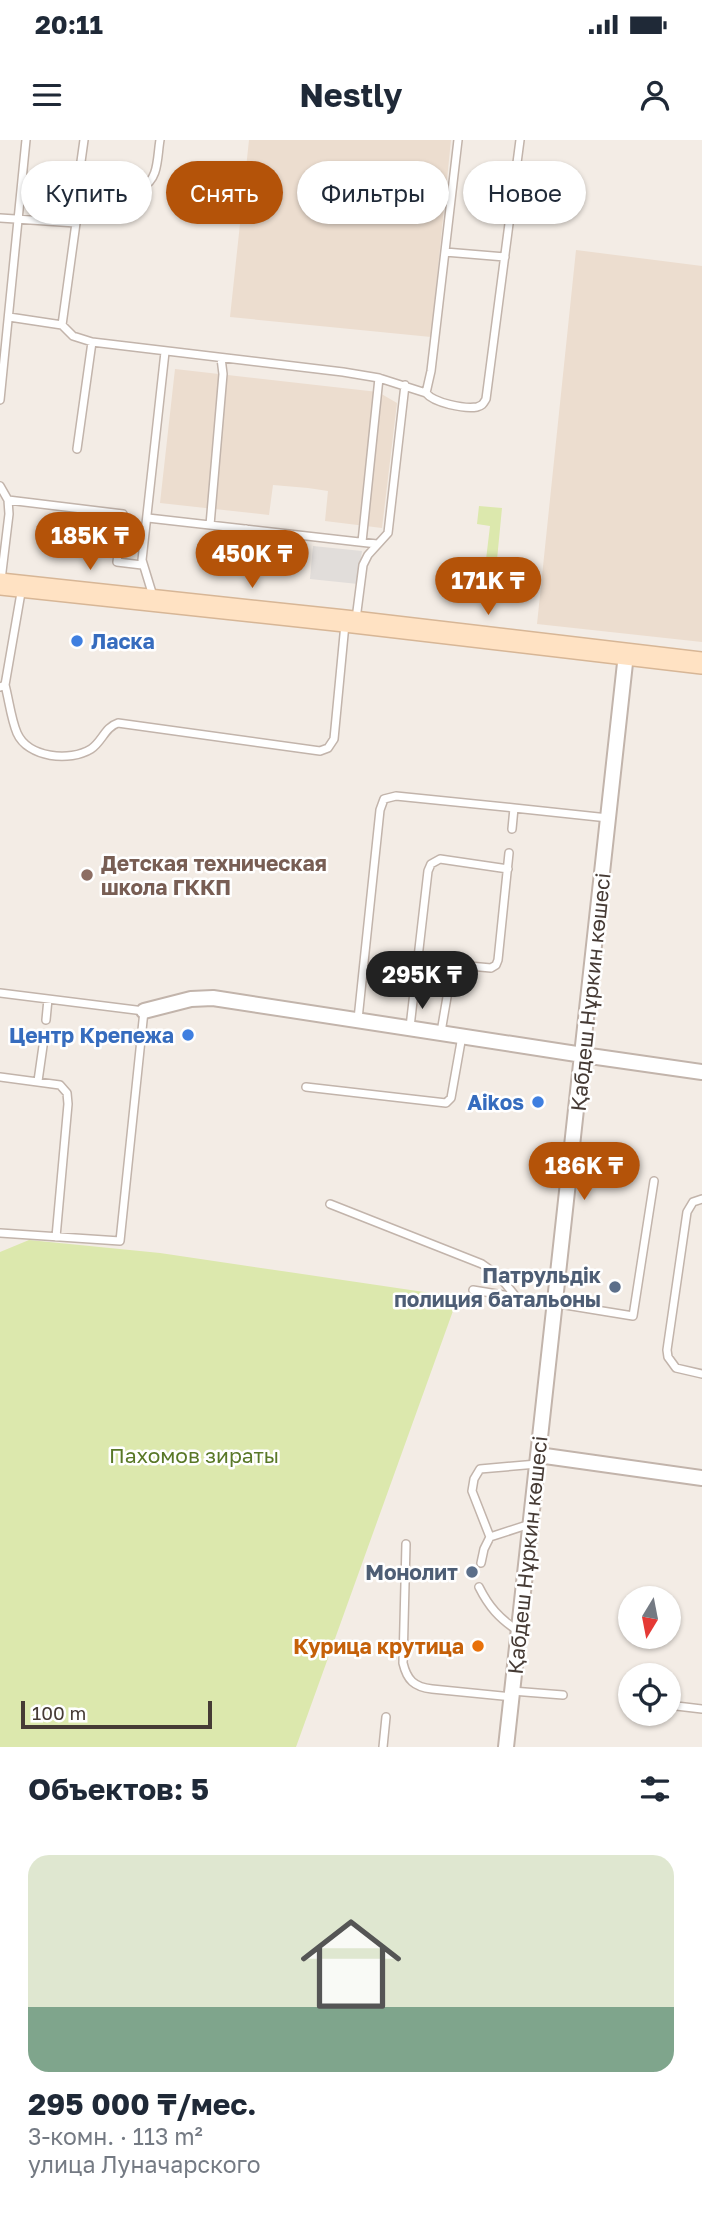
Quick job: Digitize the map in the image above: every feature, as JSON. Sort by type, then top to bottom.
[{"type":"main road","points":[[0,584],[702,663]]},
{"type":"street","name":"Қабдеш Нұркин көшесі","points":[[506,1747],[626,654]]},
{"type":"street","points":[[144,1011],[191,999],[213,998],[702,1072]]},
{"type":"street","points":[[537,1459],[702,1478]]},
{"type":"lane","points":[[0,400],[26,140]]},
{"type":"lane","points":[[81,161],[84,140]]},
{"type":"lane","points":[[152,181],[160,140]]},
{"type":"lane","points":[[426,393],[458,140]]},
{"type":"lane","points":[[9,317],[62,325],[73,336],[92,342],[379,378],[426,393],[431,400],[476,407],[486,399],[520,140]]},
{"type":"lane","points":[[0,218],[21,219]]},
{"type":"lane","points":[[62,325],[76,224]]},
{"type":"lane","points":[[445,252],[505,257]]},
{"type":"lane","points":[[77,449],[92,342]]},
{"type":"lane","points":[[154,600],[142,565],[165,352]]},
{"type":"lane","points":[[210,525],[223,374],[221,358]]},
{"type":"lane","points":[[362,542],[379,378]]},
{"type":"lane","points":[[22,587],[3,686],[17,733],[25,744],[61,757],[81,754],[94,747],[109,727],[118,723],[320,751],[328,748],[334,739],[351,622],[363,565],[388,533],[405,385]]},
{"type":"lane","points":[[0,486],[8,500],[9,514],[0,584]]},
{"type":"lane","points":[[8,500],[123,514],[117,562],[142,565]]},
{"type":"lane","points":[[148,517],[377,544]]},
{"type":"lane","points":[[242,563],[246,529]]},
{"type":"lane","points":[[358,1019],[380,810],[384,799],[396,796],[608,818]]},
{"type":"lane","points":[[512,830],[514,808]]},
{"type":"lane","points":[[441,1032],[452,968],[458,965],[491,968],[498,960],[509,853]]},
{"type":"lane","points":[[410,1027],[431,864],[440,859],[508,869]]},
{"type":"lane","points":[[0,993],[144,1011],[120,1241],[0,1233]]},
{"type":"lane","points":[[46,1020],[48,999]]},
{"type":"lane","points":[[306,1087],[446,1103],[451,1098],[462,1035]]},
{"type":"lane","points":[[38,1081],[43,1046]]},
{"type":"lane","points":[[0,1077],[60,1085],[67,1093],[56,1237]]},
{"type":"lane","points":[[473,1290],[633,1316],[654,1181]]},
{"type":"lane","points":[[702,1199],[693,1202],[687,1212],[667,1350],[668,1357],[676,1368],[702,1374]]},
{"type":"lane","points":[[330,1204],[482,1264],[499,1276],[517,1297]]},
{"type":"lane","points":[[490,1537],[472,1491],[474,1479],[480,1469],[537,1459]]},
{"type":"lane","points":[[481,1563],[490,1537],[530,1524]]},
{"type":"lane","points":[[406,1544],[403,1663],[405,1674],[411,1682],[421,1688],[432,1689],[563,1695]]},
{"type":"lane","points":[[479,1587],[488,1605],[500,1619],[518,1631]]},
{"type":"lane","points":[[681,1707],[702,1709]]},
{"type":"lane","points":[[383,1747],[386,1717]]},
{"type":"shaded area","points":[[249,140],[451,140],[449,161],[297,161],[297,224],[442,224],[431,337],[230,317],[240,224],[283,224],[283,161],[247,161]]},
{"type":"shaded area","points":[[576,250],[702,266],[702,642],[537,624]]},
{"type":"shaded area","points":[[175,369],[378,392],[397,403],[382,528],[325,521],[328,491],[308,488],[273,485],[269,515],[160,503]]},
{"type":"shaded area","points":[[313,546],[362,551],[358,584],[310,579]]},
{"type":"green space","points":[[479,506],[502,508],[496,570],[485,568],[490,526],[477,524]]},
{"type":"green space","name":"Пахомов зираты","points":[[29,1240],[160,1253],[458,1297],[296,1747],[0,1747],[0,1252]]},
{"type":"place","name":"Ласка","points":[[77,641]]},
{"type":"place","name":"Детская техническая школа ГККП","points":[[87,875]]},
{"type":"place","name":"Центр Крепежа","points":[[188,1035]]},
{"type":"place","name":"Aikos","points":[[538,1102]]},
{"type":"place","name":"Патрульдік полиция батальоны","points":[[615,1287]]},
{"type":"place","name":"Монолит","points":[[472,1572]]},
{"type":"place","name":"Курица крутица","points":[[478,1646]]}]
